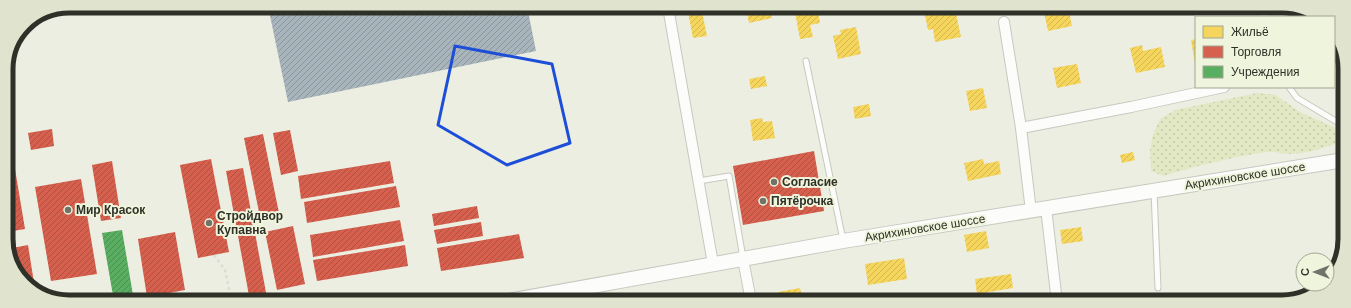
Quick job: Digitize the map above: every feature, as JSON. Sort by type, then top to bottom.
[{"type":"main road","name":"Акрихиновское шоссе","points":[[572,295],[712,264],[843,241],[1338,161]]},
{"type":"street","points":[[669,13],[712,264]]},
{"type":"street","points":[[1004,22],[1021,128],[1031,210]]},
{"type":"street","points":[[1021,128],[1131,108],[1220,88]]},
{"type":"street","points":[[1046,208],[1056,295]]},
{"type":"street","points":[[743,259],[750,295]]},
{"type":"lane","points":[[806,61],[843,241]]},
{"type":"lane","points":[[1291,88],[1297,98],[1338,122]]},
{"type":"lane","points":[[698,181],[729,176],[743,259]]},
{"type":"lane","points":[[1154,190],[1158,288]]},
{"type":"path","points":[[214,255],[225,270],[231,295]]},
{"type":"highlighted area","points":[[455,46],[552,64],[570,143],[507,165],[438,125]]},
{"type":"green space","points":[[1257,93],[1276,95],[1300,112],[1338,129],[1338,142],[1301,153],[1288,154],[1270,152],[1240,156],[1163,176],[1151,171],[1150,150],[1153,134],[1160,119],[1175,110]]},
{"type":"building: Жильё","points":[[688,13],[702,13],[707,36],[693,38]]},
{"type":"building: Жильё","points":[[747,13],[771,13],[772,18],[749,23]]},
{"type":"building: Жильё","points":[[795,13],[818,13],[820,23],[810,25],[813,37],[800,39]]},
{"type":"building: Жильё","points":[[935,13],[956,13],[961,37],[935,42],[933,29],[928,30],[925,15]]},
{"type":"building: Жильё","points":[[1044,13],[1069,13],[1072,26],[1048,31]]},
{"type":"building: Жильё","points":[[856,27],[861,54],[838,59],[833,36],[841,34],[840,30]]},
{"type":"building: Жильё","points":[[1195,39],[1195,63],[1191,40]]},
{"type":"building: Жильё","points":[[1142,45],[1143,51],[1161,47],[1165,67],[1136,73],[1130,48]]},
{"type":"building: Жильё","points":[[1077,64],[1081,83],[1057,88],[1053,68]]},
{"type":"building: Жильё","points":[[765,76],[767,86],[751,89],[749,79]]},
{"type":"building: Жильё","points":[[983,88],[987,108],[970,111],[966,91]]},
{"type":"building: Жильё","points":[[869,104],[871,116],[855,119],[853,107]]},
{"type":"building: Жильё","points":[[762,118],[763,122],[772,121],[775,138],[753,141],[750,120]]},
{"type":"building: Жильё","points":[[1133,152],[1135,160],[1122,163],[1120,155]]},
{"type":"building: Жильё","points":[[983,159],[984,164],[999,161],[1001,174],[968,181],[964,163]]},
{"type":"building: Жильё","points":[[1081,227],[1083,241],[1062,244],[1060,230]]},
{"type":"building: Жильё","points":[[986,231],[989,248],[967,252],[964,235]]},
{"type":"building: Жильё","points":[[904,258],[907,279],[868,285],[865,264]]},
{"type":"building: Жильё","points":[[1011,274],[1013,288],[977,294],[975,279]]},
{"type":"building: Жильё","points":[[800,288],[802,295],[779,295],[778,292]]},
{"type":"building: Торговля","points":[[52,129],[54,146],[31,150],[28,133]]},
{"type":"building: Торговля","points":[[290,130],[298,171],[281,175],[273,133]]},
{"type":"building: Торговля","points":[[263,134],[280,218],[261,222],[244,138]]},
{"type":"building: Торговля","points":[[814,151],[824,211],[743,225],[733,166]]},
{"type":"building: Торговля","points":[[211,159],[229,252],[198,258],[180,165]]},
{"type":"building: Торговля","points":[[112,161],[121,218],[101,221],[92,165]]},
{"type":"building: Торговля","points":[[390,161],[394,183],[301,199],[298,176]]},
{"type":"building: Торговля","points":[[13,163],[25,229],[13,231]]},
{"type":"building: Торговля","points":[[243,168],[266,295],[249,295],[226,171]]},
{"type":"building: Торговля","points":[[81,179],[97,274],[51,281],[35,187]]},
{"type":"building: Торговля","points":[[396,186],[400,207],[307,223],[304,202]]},
{"type":"building: Торговля","points":[[477,206],[479,218],[434,226],[432,214]]},
{"type":"building: Торговля","points":[[400,220],[404,241],[313,257],[310,235]]},
{"type":"building: Торговля","points":[[481,222],[483,236],[437,244],[434,230]]},
{"type":"building: Торговля","points":[[293,226],[305,284],[277,290],[265,232]]},
{"type":"building: Торговля","points":[[175,232],[185,290],[158,295],[147,295],[138,239]]},
{"type":"building: Торговля","points":[[519,234],[524,258],[441,271],[437,248]]},
{"type":"building: Торговля","points":[[28,245],[34,282],[21,267],[14,248]]},
{"type":"building: Торговля","points":[[405,245],[408,266],[317,281],[313,260]]},
{"type":"building: Учреждения","points":[[122,230],[133,295],[113,295],[102,233]]},
{"type":"building: Прочее","points":[[269,13],[528,13],[536,51],[288,102]]},
{"type":"place","name":"Согласие","points":[[774,182]]},
{"type":"place","name":"Пятёрочка","points":[[763,201]]},
{"type":"place","name":"Мир Красок","points":[[68,210]]},
{"type":"place","name":"Стройдвор Купавна","points":[[209,223]]}]
